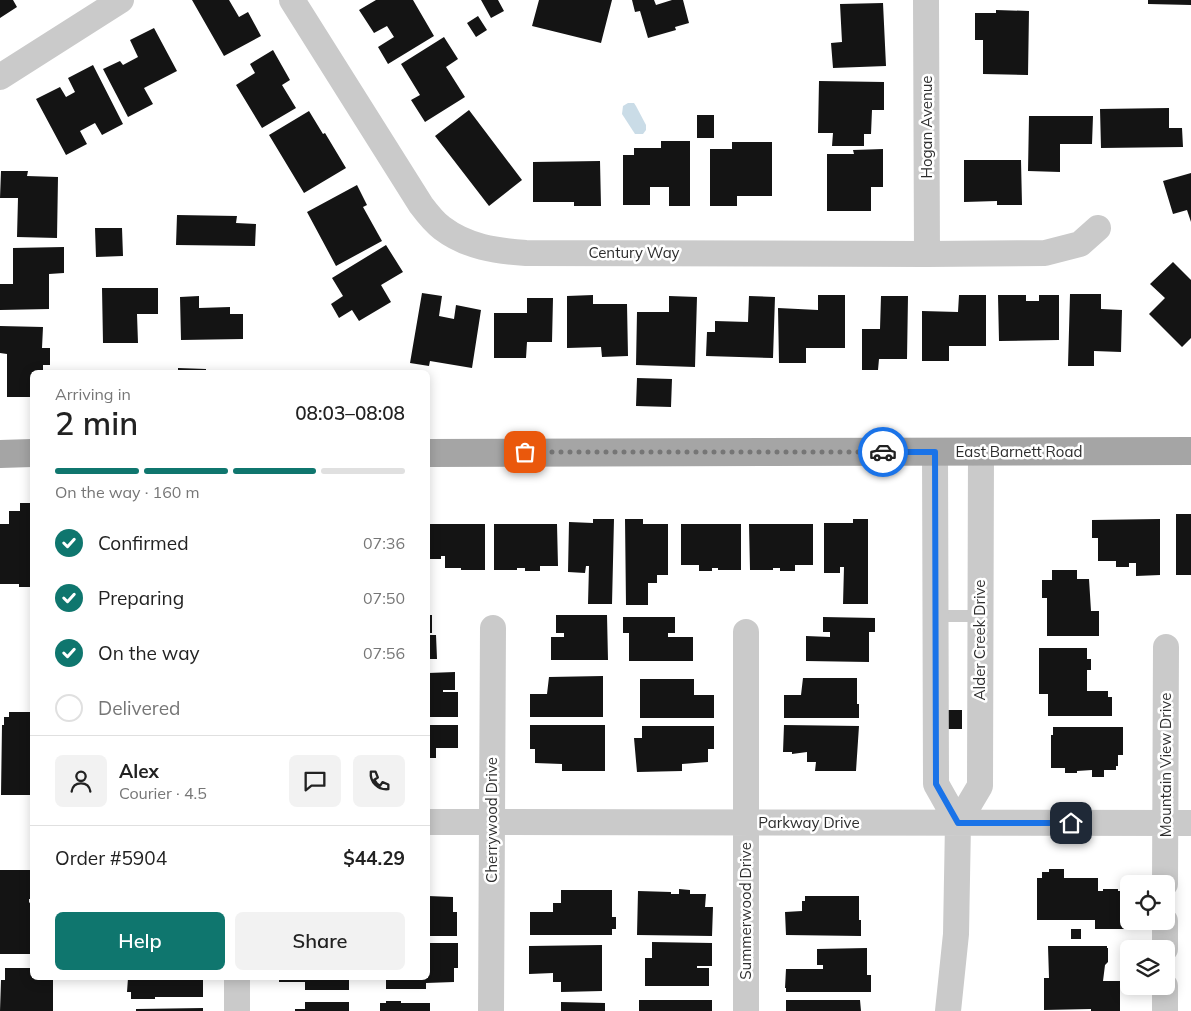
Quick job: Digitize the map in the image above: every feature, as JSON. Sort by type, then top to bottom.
[{"type":"main road","name":"East Barnett Road","points":[[430,453],[1191,451]]},
{"type":"main road","points":[[0,454],[30,454]]},
{"type":"street","points":[[0,77],[121,0]]},
{"type":"street","name":"Century Way","points":[[292,0],[421,205],[441,227],[463,242],[496,251],[526,253],[1045,253],[1080,244],[1098,228]]},
{"type":"street","name":"Hogan Avenue","points":[[926,0],[927,254]]},
{"type":"street","points":[[935,452],[936,784],[958,823]]},
{"type":"street","name":"Alder Creek Drive","points":[[948,1011],[956,934],[958,823],[980,786],[981,452]]},
{"type":"street","name":"Cherrywood Drive","points":[[491,1011],[493,628]]},
{"type":"street","name":"Summerwood Drive","points":[[746,632],[746,1011]]},
{"type":"street","name":"Mountain View Drive","points":[[1166,647],[1178,823],[1168,875]]},
{"type":"street","name":"Parkway Drive","points":[[430,822],[1178,823]]},
{"type":"street","points":[[237,980],[237,1011]]},
{"type":"street","points":[[1165,995],[1165,1011]]},
{"type":"lane","points":[[935,616],[980,616]]},
{"type":"water","points":[[628,103],[634,103],[646,125],[646,130],[643,134],[635,134],[622,114],[623,106]]},
{"type":"building","points":[[0,0],[13,0],[17,7],[0,18]]},
{"type":"building","points":[[192,0],[229,0],[239,17],[248,12],[261,36],[224,56]]},
{"type":"building","points":[[376,0],[413,0],[434,36],[388,64],[378,47],[394,37],[387,26],[374,33],[359,10]]},
{"type":"building","points":[[481,0],[498,0],[504,11],[491,18]]},
{"type":"building","points":[[539,0],[612,0],[601,43],[532,26]]},
{"type":"building","points":[[632,0],[654,0],[656,5],[672,0],[683,0],[689,23],[675,27],[676,30],[648,38],[640,11],[635,12]]},
{"type":"building","points":[[1148,0],[1191,0],[1191,5],[1148,4]]},
{"type":"building","points":[[883,3],[886,66],[833,68],[831,43],[842,42],[840,4]]},
{"type":"building","points":[[996,10],[1029,11],[1028,75],[983,74],[983,40],[975,40],[975,13],[996,13]]},
{"type":"building","points":[[478,16],[487,30],[476,37],[467,23]]},
{"type":"building","points":[[154,28],[177,71],[144,88],[153,104],[128,117],[103,69],[120,61],[123,65],[138,57],[130,40]]},
{"type":"building","points":[[444,37],[458,59],[446,67],[465,97],[425,122],[411,100],[420,95],[401,64]]},
{"type":"building","points":[[273,50],[290,80],[282,85],[296,108],[262,128],[236,85],[255,73],[250,64]]},
{"type":"building","points":[[93,65],[123,124],[102,135],[95,123],[80,131],[87,144],[66,155],[36,99],[60,87],[66,97],[75,92],[68,78]]},
{"type":"building","points":[[819,81],[884,82],[884,110],[872,110],[871,134],[864,134],[864,146],[832,146],[833,133],[818,133]]},
{"type":"building","points":[[1169,108],[1169,128],[1182,128],[1183,147],[1101,148],[1100,109]]},
{"type":"building","points":[[469,110],[522,180],[489,206],[435,136]]},
{"type":"building","points":[[309,111],[346,168],[304,193],[269,135]]},
{"type":"building","points":[[697,115],[714,115],[714,138],[697,138]]},
{"type":"building","points":[[1029,116],[1093,116],[1092,144],[1060,144],[1060,172],[1028,171]]},
{"type":"building","points":[[661,141],[690,141],[690,206],[669,206],[669,187],[650,187],[650,205],[623,205],[623,155],[634,155],[634,148],[661,148]]},
{"type":"building","points":[[732,142],[772,142],[772,196],[737,196],[737,206],[710,206],[710,149],[732,149]]},
{"type":"building","points":[[883,149],[883,187],[871,187],[871,211],[827,211],[827,154],[854,154],[853,150]]},
{"type":"building","points":[[964,160],[1021,160],[1022,205],[997,205],[997,201],[964,202]]},
{"type":"building","points":[[600,161],[601,206],[574,206],[574,202],[533,202],[533,162]]},
{"type":"building","points":[[1,171],[28,171],[27,176],[58,177],[57,238],[17,237],[18,198],[0,198]]},
{"type":"building","points":[[1191,173],[1191,222],[1187,210],[1173,214],[1163,181]]},
{"type":"building","points":[[357,185],[367,205],[363,207],[382,241],[336,266],[307,212]]},
{"type":"building","points":[[177,215],[237,216],[236,223],[256,224],[255,246],[176,245]]},
{"type":"building","points":[[95,228],[122,228],[123,256],[96,257]]},
{"type":"building","points":[[386,245],[403,272],[381,285],[391,302],[359,321],[352,310],[339,318],[331,304],[343,296],[332,278]]},
{"type":"building","points":[[64,247],[64,273],[49,274],[49,309],[0,310],[0,284],[13,284],[13,248]]},
{"type":"building","points":[[1173,262],[1191,280],[1191,338],[1182,347],[1149,314],[1165,298],[1150,284]]},
{"type":"building","points":[[102,288],[158,288],[158,314],[137,314],[138,343],[103,343]]},
{"type":"building","points":[[422,293],[442,296],[439,316],[454,319],[456,305],[481,310],[472,368],[430,361],[429,366],[410,363]]},
{"type":"building","points":[[1070,294],[1101,294],[1101,309],[1122,310],[1121,352],[1094,351],[1094,366],[1068,366]]},
{"type":"building","points":[[593,295],[593,304],[627,304],[628,356],[602,357],[601,347],[567,348],[567,296]]},
{"type":"building","points":[[818,295],[845,295],[845,348],[806,348],[806,363],[779,363],[778,308],[818,310]]},
{"type":"building","points":[[959,295],[986,295],[986,346],[949,346],[949,361],[922,361],[922,311],[958,312]]},
{"type":"building","points":[[998,295],[1026,295],[1026,301],[1039,301],[1039,295],[1059,295],[1059,340],[999,341]]},
{"type":"building","points":[[199,296],[199,308],[230,307],[230,314],[243,314],[243,339],[181,340],[180,297]]},
{"type":"building","points":[[669,296],[697,297],[695,367],[636,365],[637,312],[669,312]]},
{"type":"building","points":[[749,296],[775,297],[773,358],[706,356],[707,332],[715,332],[715,321],[748,322]]},
{"type":"building","points":[[881,296],[908,296],[907,359],[879,359],[878,370],[862,370],[862,329],[880,329]]},
{"type":"building","points":[[527,298],[553,298],[552,342],[527,342],[526,358],[494,358],[494,313],[527,313]]},
{"type":"building","points":[[0,326],[43,327],[42,348],[50,348],[50,365],[43,365],[43,370],[30,370],[30,397],[7,397],[7,354],[0,353]]},
{"type":"building","points":[[178,368],[206,369],[206,370],[178,370]]},
{"type":"building","points":[[637,378],[672,379],[671,407],[636,406]]},
{"type":"building","points":[[20,503],[30,503],[30,587],[19,587],[19,584],[0,584],[0,524],[9,524],[9,511],[20,511]]},
{"type":"building","points":[[1176,514],[1191,514],[1191,575],[1176,575]]},
{"type":"building","points":[[593,519],[614,519],[612,604],[588,604],[589,566],[586,566],[585,573],[568,572],[569,522],[593,523]]},
{"type":"building","points":[[625,519],[643,519],[643,524],[668,524],[668,575],[657,575],[657,583],[648,583],[648,605],[626,605]]},
{"type":"building","points":[[853,519],[868,519],[868,604],[843,604],[844,567],[840,567],[840,573],[824,573],[824,523],[853,523]]},
{"type":"building","points":[[1160,519],[1160,575],[1136,576],[1136,563],[1129,563],[1129,567],[1116,567],[1116,561],[1098,561],[1098,538],[1092,538],[1092,520]]},
{"type":"building","points":[[430,524],[485,524],[485,570],[445,568],[445,556],[441,556],[441,559],[430,559]]},
{"type":"building","points":[[494,524],[557,524],[558,566],[540,566],[540,571],[525,571],[525,568],[494,570]]},
{"type":"building","points":[[681,524],[741,524],[741,570],[718,570],[718,568],[712,568],[712,571],[699,571],[699,565],[681,565]]},
{"type":"building","points":[[749,524],[813,524],[813,565],[795,565],[795,571],[780,571],[780,568],[773,568],[773,570],[750,570]]},
{"type":"building","points":[[1052,570],[1077,570],[1077,579],[1089,579],[1091,611],[1099,611],[1099,636],[1047,636],[1047,598],[1042,598],[1042,580],[1052,580]]},
{"type":"building","points":[[430,615],[432,615],[432,633],[430,633]]},
{"type":"building","points":[[556,615],[607,615],[608,660],[551,660],[551,637],[564,637],[564,633],[556,633]]},
{"type":"building","points":[[623,617],[675,617],[675,633],[668,633],[668,637],[693,637],[693,661],[629,661],[629,633],[623,633]]},
{"type":"building","points":[[823,617],[875,618],[875,632],[869,632],[869,662],[806,661],[806,636],[830,637],[830,632],[823,632]]},
{"type":"building","points":[[430,635],[436,635],[437,659],[430,659]]},
{"type":"building","points":[[1039,648],[1087,648],[1087,659],[1091,659],[1091,670],[1087,670],[1087,691],[1108,691],[1108,697],[1112,697],[1112,716],[1048,716],[1048,694],[1039,694]]},
{"type":"building","points":[[455,672],[455,690],[443,690],[443,692],[458,692],[458,717],[430,717],[430,673]]},
{"type":"building","points":[[603,676],[603,717],[530,717],[530,694],[547,694],[549,677]]},
{"type":"building","points":[[803,678],[857,678],[859,718],[784,718],[784,695],[801,695]]},
{"type":"building","points":[[640,679],[694,679],[694,695],[714,695],[714,718],[640,718]]},
{"type":"building","points":[[948,710],[962,710],[962,729],[948,729]]},
{"type":"building","points":[[9,712],[30,712],[30,795],[1,795],[2,725],[4,725],[4,717],[9,717]]},
{"type":"building","points":[[430,725],[458,725],[458,748],[436,748],[436,758],[430,758]]},
{"type":"building","points":[[530,725],[605,725],[605,771],[562,771],[562,764],[535,763],[535,749],[530,749]]},
{"type":"building","points":[[784,725],[859,726],[856,771],[815,771],[816,762],[807,762],[807,752],[792,754],[792,752],[783,752]]},
{"type":"building","points":[[642,726],[714,726],[714,749],[708,749],[708,762],[682,764],[682,771],[637,772],[634,738],[642,738]]},
{"type":"building","points":[[1053,727],[1123,727],[1123,755],[1118,755],[1116,770],[1104,770],[1104,777],[1092,777],[1092,770],[1065,773],[1065,768],[1051,768],[1051,735],[1053,735]]},
{"type":"building","points":[[1049,869],[1064,869],[1064,878],[1098,878],[1098,891],[1118,889],[1120,891],[1120,929],[1095,929],[1095,920],[1037,920],[1037,878],[1042,878],[1042,872],[1049,872]]},
{"type":"building","points":[[0,870],[30,870],[30,954],[0,954]]},
{"type":"building","points":[[679,889],[690,890],[690,894],[706,894],[705,907],[713,907],[712,936],[637,935],[638,891],[679,894]]},
{"type":"building","points":[[561,890],[612,890],[612,917],[616,917],[616,929],[612,929],[612,935],[530,935],[530,912],[553,912],[553,903],[561,903]]},
{"type":"building","points":[[430,896],[453,897],[453,912],[457,912],[457,936],[430,936]]},
{"type":"building","points":[[805,896],[859,896],[861,936],[786,935],[785,912],[802,911],[802,901],[805,901]]},
{"type":"building","points":[[1071,929],[1081,929],[1081,939],[1071,939]]},
{"type":"building","points":[[652,942],[712,943],[712,966],[697,966],[697,968],[709,968],[709,986],[645,986],[645,958],[652,958]]},
{"type":"building","points":[[430,943],[458,943],[458,968],[454,968],[454,982],[426,983],[426,989],[386,989],[386,980],[430,980]]},
{"type":"building","points":[[602,945],[602,991],[561,992],[561,982],[553,982],[553,973],[529,974],[529,946]]},
{"type":"building","points":[[1048,946],[1107,946],[1108,962],[1105,965],[1103,981],[1120,981],[1120,1011],[1091,1011],[1091,1009],[1044,1010],[1044,978],[1049,978]]},
{"type":"building","points":[[867,948],[867,975],[871,975],[871,992],[786,992],[786,969],[823,969],[823,965],[817,965],[817,949]]},
{"type":"building","points":[[5,968],[30,968],[30,980],[53,980],[53,1011],[0,1011],[1,980],[5,980]]},
{"type":"building","points":[[128,980],[203,980],[203,997],[131,999],[131,992],[127,992]]},
{"type":"building","points":[[279,980],[349,980],[349,990],[305,990],[305,982],[279,982]]},
{"type":"building","points":[[639,1000],[712,1000],[712,1011],[639,1011]]},
{"type":"building","points":[[786,1000],[860,1000],[861,1011],[786,1011]]},
{"type":"building","points":[[386,1001],[430,1003],[430,1011],[380,1011],[380,1003],[386,1003]]},
{"type":"building","points":[[305,1002],[349,1002],[349,1011],[295,1011],[295,1009],[305,1009]]},
{"type":"building","points":[[561,1002],[605,1003],[605,1011],[561,1011]]},
{"type":"building","points":[[203,1008],[203,1011],[136,1011],[136,1009]]},
{"type":"way so far","points":[[525,452],[883,452]]},
{"type":"route","points":[[883,452],[935,452],[936,784],[958,823],[1071,823]]}]
